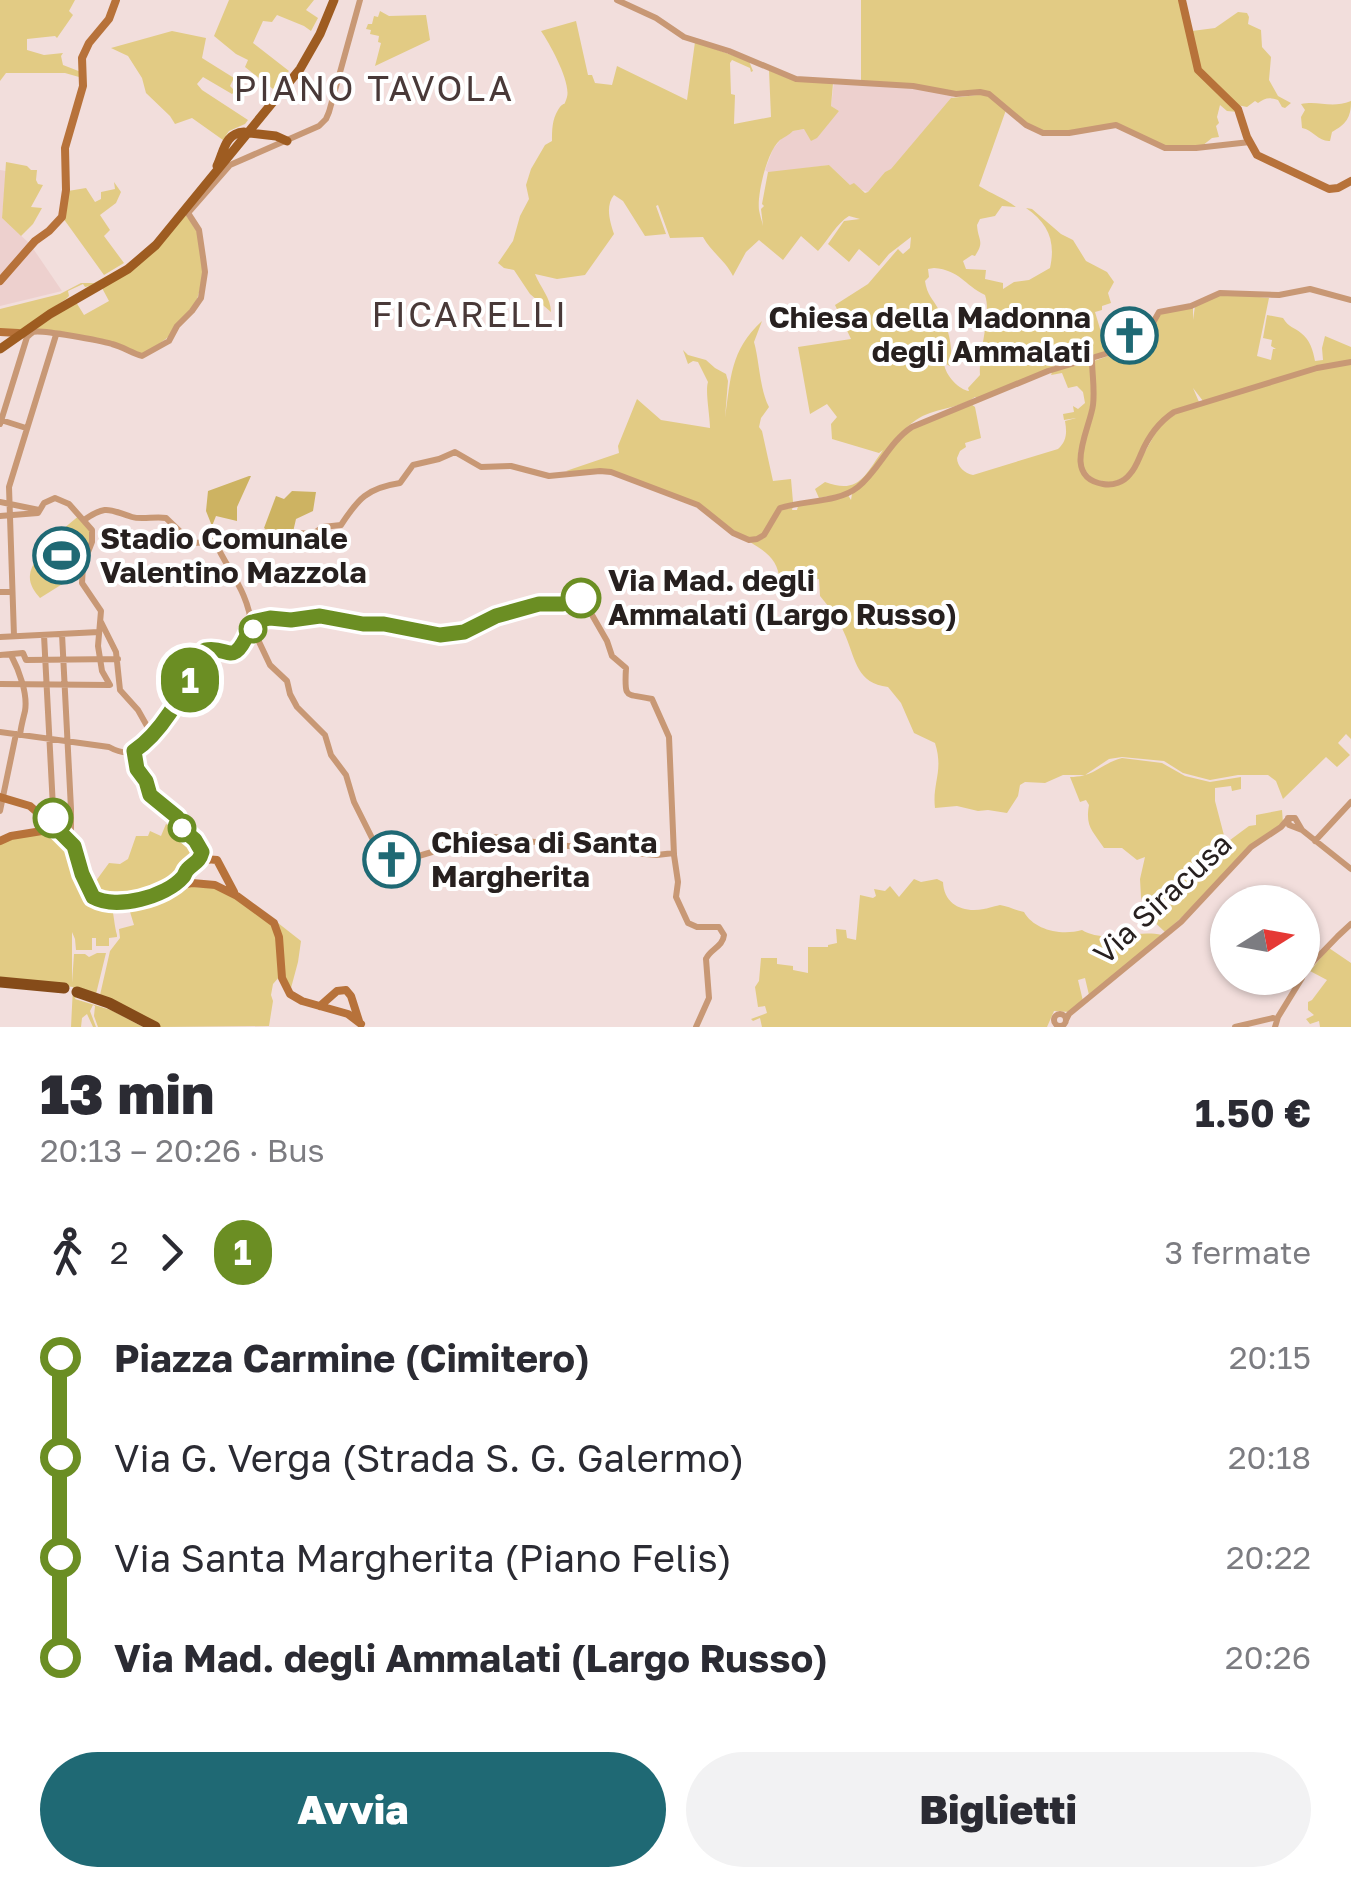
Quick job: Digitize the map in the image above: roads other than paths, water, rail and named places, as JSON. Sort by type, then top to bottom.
[{"type":"highway","points":[[0,983],[70,992],[152,1027]]},
{"type":"main road","points":[[0,281],[62,217],[65,148],[84,86],[82,58],[109,19],[116,0]]},
{"type":"main road","points":[[0,347],[111,280],[163,238],[307,58],[333,0]]},
{"type":"main road","points":[[0,347],[111,277],[161,236],[298,68],[333,0]]},
{"type":"main road","points":[[1182,0],[1198,70],[1238,109],[1246,140],[1257,155],[1329,188],[1351,181]]},
{"type":"main road","points":[[209,178],[234,133],[247,132],[282,141]]},
{"type":"main road","points":[[220,168],[238,160]]},
{"type":"main road","points":[[0,347],[0,334],[18,333]]},
{"type":"main road","points":[[1,797],[30,806],[47,817],[51,829]]},
{"type":"main road","points":[[0,841],[51,829],[69,834],[88,889],[95,898],[112,903],[144,899],[184,882],[215,886],[224,885],[226,880]]},
{"type":"main road","points":[[184,882],[188,870],[197,863],[216,860],[231,888],[277,928],[285,986],[298,1000],[359,1020]]},
{"type":"main road","points":[[215,886],[247,902]]},
{"type":"main road","points":[[322,1006],[337,991],[344,990],[359,1020]]},
{"type":"street","points":[[26,428],[0,422],[31,333],[83,337],[114,344],[140,356],[169,340],[196,307],[204,267],[199,230],[188,214],[228,166],[324,122],[360,0]]},
{"type":"street","points":[[618,0],[684,37],[729,50],[796,79],[913,86],[956,94],[983,92],[1031,128],[1048,134],[1116,125],[1166,148],[1246,140]]},
{"type":"street","points":[[84,520],[108,510],[135,518],[160,516],[197,544],[229,540],[279,546],[296,533],[313,534],[322,527],[341,525],[354,504],[370,492],[400,483],[412,465],[454,452],[483,467],[511,466],[554,476],[600,471],[618,474],[699,506],[712,519],[748,540],[763,536],[782,507],[856,489],[912,426],[1048,372],[1089,362],[1138,343],[1161,311],[1191,306],[1220,293],[1275,295],[1310,288],[1351,300]]},
{"type":"street","points":[[14,636],[4,503],[56,335]]},
{"type":"street","points":[[1089,362],[1094,401],[1080,461],[1092,480],[1108,485],[1128,476],[1157,427],[1174,412],[1317,368],[1351,362]]},
{"type":"street","points":[[4,516],[36,512],[48,500],[58,498],[91,528],[93,538],[83,565],[82,583],[100,611],[100,621],[112,641],[118,659],[120,690],[148,726],[158,728]]},
{"type":"street","points":[[4,503],[36,512]]},
{"type":"street","points":[[215,541],[248,603],[252,631],[270,665],[287,681],[298,708],[325,734],[331,755],[346,774],[378,856],[390,863],[434,851],[459,836],[610,851],[674,852]]},
{"type":"street","points":[[0,592],[12,592]]},
{"type":"street","points":[[210,859],[183,830],[177,817],[150,795],[137,769],[136,753],[158,728],[208,648],[233,653],[261,619],[320,616],[440,635],[464,632],[496,616],[543,602],[583,604],[612,656],[626,668],[624,686],[628,693],[652,699],[668,733],[676,897],[692,926],[721,928],[724,938],[708,951],[708,998],[696,1027]]},
{"type":"street","points":[[0,684],[108,682],[98,646],[100,611]]},
{"type":"street","points":[[0,637],[98,632]]},
{"type":"street","points":[[62,634],[69,834]]},
{"type":"street","points":[[44,635],[49,739],[47,817]]},
{"type":"street","points":[[0,655],[23,653],[26,660],[118,659]]},
{"type":"street","points":[[0,811],[26,708],[19,671],[10,655]]},
{"type":"street","points":[[0,732],[136,753]]},
{"type":"street","points":[[1351,802],[1315,841],[1351,869]]},
{"type":"street","name":"Via Siracusa","points":[[1061,1022],[1182,922],[1264,837],[1291,823],[1315,841]]},
{"type":"street","points":[[197,863],[200,848]]},
{"type":"street","points":[[1320,956],[1351,924]]},
{"type":"street","points":[[1235,1027],[1274,1022],[1291,995]]},
{"type":"place","name":"Chiesa della Madonna degli Ammalati","points":[[1130,335]]},
{"type":"place","name":"Stadio Comunale Valentino Mazzola","points":[[61,556]]},
{"type":"place","name":"Via Mad. degli Ammalati (Largo Russo)","points":[[581,598]]},
{"type":"place","name":"Chiesa di Santa Margherita","points":[[392,860]]},
{"type":"district","name":"PIANO TAVOLA","points":[[374,89]]},
{"type":"district","name":"FICARELLI","points":[[470,315]]}]
